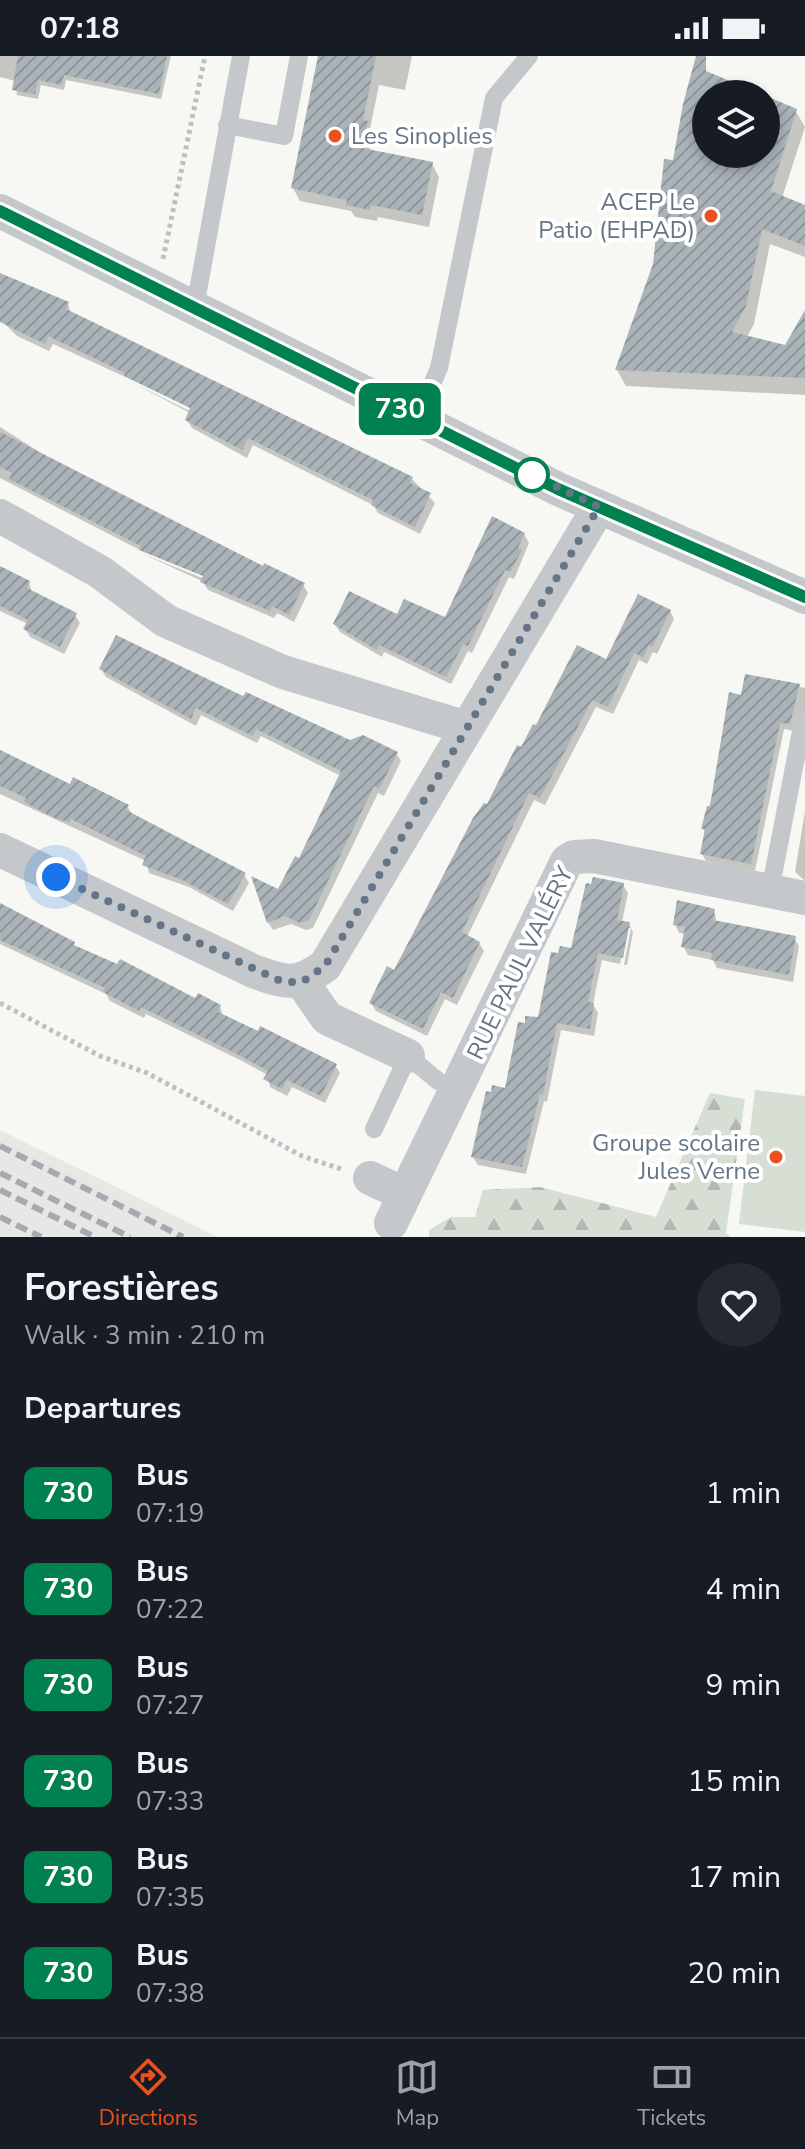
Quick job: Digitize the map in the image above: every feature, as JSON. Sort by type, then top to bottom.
[{"type":"street","points":[[0,211],[599,507],[805,596]]},
{"type":"street","points":[[0,850],[253,971],[283,982],[302,982],[325,966],[599,507]]},
{"type":"street","points":[[0,516],[100,572],[166,621],[283,672],[467,728]]},
{"type":"street","name":"RUE PAUL VALÉRY","points":[[370,1178],[398,1208],[567,861],[574,857],[594,856],[805,898]]},
{"type":"street","points":[[302,982],[327,1018],[408,1056]]},
{"type":"lane","points":[[195,307],[241,56]]},
{"type":"lane","points":[[227,125],[284,136],[299,56]]},
{"type":"lane","points":[[417,418],[439,368],[494,98],[529,56]]},
{"type":"lane","points":[[770,891],[803,721]]},
{"type":"lane","points":[[374,1129],[408,1056],[438,1081]]},
{"type":"path","points":[[157,286],[205,56]]},
{"type":"path","points":[[0,1003],[100,1056],[147,1073],[302,1156],[370,1178]]},
{"type":"shaded area","points":[[0,1130],[218,1237],[0,1237]]},
{"type":"green space","name":"Groupe scolaire Jules Verne","points":[[755,1090],[805,1096],[805,1232],[739,1224]]},
{"type":"green space","points":[[710,1093],[745,1099],[726,1233],[730,1237],[429,1237],[429,1230],[451,1217],[475,1217],[483,1190],[540,1187],[656,1217]]},
{"type":"building","points":[[18,56],[167,56],[159,94],[64,75],[62,85],[38,80],[35,94],[12,90]]},
{"type":"building","name":"Les Sinoplies","points":[[318,56],[376,56],[363,120],[368,121],[362,148],[433,162],[422,215],[371,205],[370,210],[346,205],[347,200],[291,188]]},
{"type":"building","name":"ACEP Le Patio (EHPAD)","points":[[696,56],[706,56],[706,71],[728,80],[692,80],[692,168],[778,168],[771,191],[805,205],[805,246],[762,229],[746,306],[732,332],[785,345],[805,310],[805,378],[615,370],[653,264],[664,159],[673,160]]},
{"type":"building","name":"ACEP Le Patio (EHPAD)","points":[[780,102],[797,109],[780,163]]},
{"type":"building","points":[[0,273],[69,302],[66,309],[413,477],[410,483],[431,493],[415,527],[371,505],[373,500],[248,438],[242,450],[185,420],[190,408],[124,376],[125,373],[48,336],[45,344],[0,322]]},
{"type":"building","points":[[0,432],[263,566],[264,563],[305,583],[289,615],[272,606],[270,611],[200,582],[203,576],[139,550],[141,546],[9,479],[12,473],[0,467]]},
{"type":"building","points":[[492,516],[525,533],[518,548],[522,550],[510,572],[505,570],[468,646],[463,644],[446,677],[379,645],[377,650],[333,624],[349,591],[397,614],[404,599],[445,617]]},
{"type":"building","points":[[0,566],[30,581],[27,588],[77,613],[60,647],[23,629],[28,620],[0,606]]},
{"type":"building","points":[[638,594],[671,610],[652,647],[649,645],[643,657],[634,653],[608,707],[592,700],[540,798],[529,793],[462,932],[480,942],[453,998],[441,992],[423,1029],[369,1003],[387,966],[394,970],[473,818],[484,803],[487,804],[517,745],[521,747],[533,724],[536,725],[577,645],[606,659]]},
{"type":"building","points":[[116,635],[243,696],[246,692],[350,740],[363,735],[398,752],[379,789],[374,786],[309,920],[300,923],[285,916],[267,923],[251,876],[278,889],[295,856],[299,858],[341,771],[256,729],[253,736],[196,708],[191,719],[99,669]]},
{"type":"building","points":[[745,674],[800,684],[790,724],[780,723],[751,864],[700,854],[705,829],[701,829],[707,806],[710,806],[729,692],[741,695]]},
{"type":"building","points":[[0,750],[70,784],[73,777],[129,805],[126,810],[246,873],[228,904],[182,880],[142,865],[146,856],[71,819],[69,822],[57,819],[24,802],[26,798],[0,786]]},
{"type":"building","points":[[593,877],[624,883],[617,920],[630,922],[623,958],[598,953],[588,1002],[594,1003],[590,1029],[557,1023],[543,1095],[540,1094],[522,1167],[471,1157],[486,1091],[491,1092],[492,1085],[505,1088],[518,1022],[525,1023],[525,1016],[538,1017],[551,952],[558,953],[560,946],[571,948],[586,883],[591,884]]},
{"type":"building","points":[[677,900],[715,909],[713,920],[796,936],[789,975],[711,960],[712,953],[681,947],[685,927],[673,925]]},
{"type":"building","points":[[0,903],[75,942],[74,945],[117,964],[120,959],[195,998],[198,993],[221,1005],[218,1012],[258,1031],[260,1026],[337,1064],[321,1096],[287,1080],[282,1089],[263,1079],[268,1071],[235,1053],[141,1007],[139,1011],[103,992],[105,988],[0,940]]},
{"type":"railway","points":[[0,1146],[183,1237]]},
{"type":"railway","points":[[0,1173],[130,1237]]},
{"type":"railway","points":[[0,1190],[95,1237]]},
{"type":"railway","points":[[0,1217],[41,1237]]},
{"type":"bus line","name":"730","points":[[0,211],[157,286],[558,489],[805,597]]},
{"type":"place","name":"Les Sinoplies","points":[[335,136]]},
{"type":"place","name":"ACEP Le Patio (EHPAD)","points":[[711,216]]},
{"type":"place","name":"Groupe scolaire Jules Verne","points":[[776,1157]]},
{"type":"route","points":[[56,877],[253,971],[283,982],[302,982],[325,966],[599,507],[532,475]]}]
